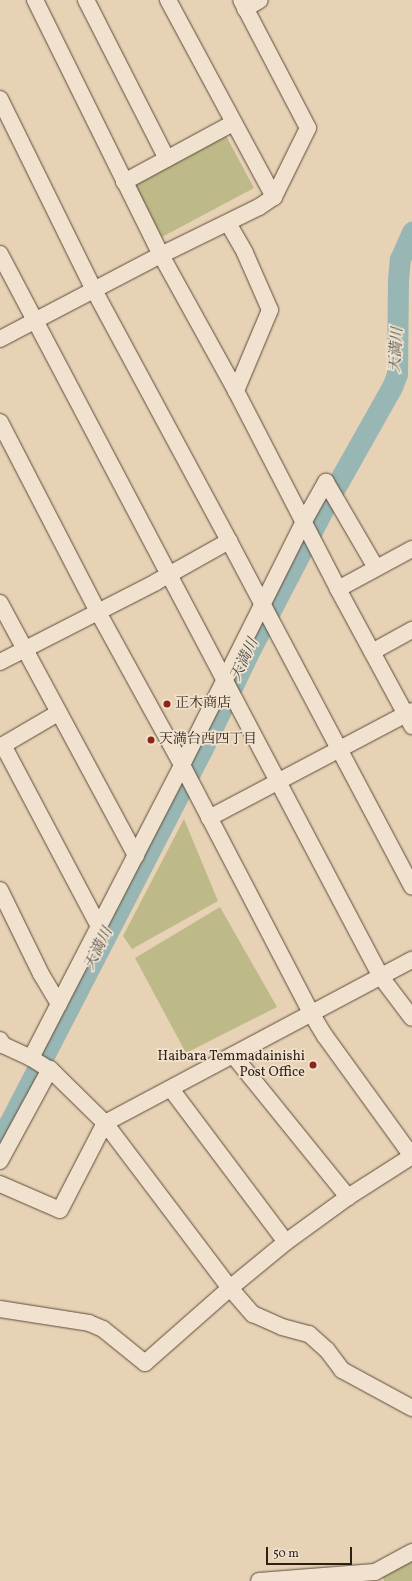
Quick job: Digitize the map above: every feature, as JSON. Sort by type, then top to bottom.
[{"type":"street","points":[[35,0],[161,255],[236,390],[338,589],[372,652],[410,717],[339,750],[209,818]]},
{"type":"street","points":[[86,0],[167,159]]},
{"type":"street","points":[[168,0],[274,197]]},
{"type":"street","points":[[0,339],[161,255],[228,223],[274,197],[308,128],[243,4],[260,0]]},
{"type":"street","points":[[0,99],[94,290],[263,603],[270,620],[412,886]]},
{"type":"street","points":[[124,182],[233,123]]},
{"type":"street","points":[[228,223],[245,253],[270,310],[236,390]]},
{"type":"street","points":[[0,254],[170,574],[381,977],[412,1018]]},
{"type":"street","points":[[0,422],[98,612],[182,765],[311,1013],[325,1036],[412,1156],[348,1198],[286,1242],[230,1288],[145,1363],[103,1329],[89,1323],[0,1309]]},
{"type":"street","points":[[31,1058],[136,856],[304,521],[326,482],[376,568]]},
{"type":"street","points":[[0,662],[24,648],[98,612],[170,574],[229,541]]},
{"type":"street","points":[[338,589],[412,549]]},
{"type":"street","points":[[0,603],[136,856]]},
{"type":"street","points":[[372,652],[412,630]]},
{"type":"street","points":[[58,713],[2,746],[99,926]]},
{"type":"street","points":[[0,890],[41,974],[59,1004]]},
{"type":"street","points":[[0,1184],[60,1210],[105,1123],[412,960]]},
{"type":"street","points":[[1,1046],[31,1058],[50,1069],[105,1123],[230,1288],[254,1314],[282,1327],[309,1334],[327,1350],[342,1370],[412,1408]]},
{"type":"street","points":[[233,1055],[348,1198]]},
{"type":"street","points":[[0,1161],[50,1069]]},
{"type":"street","points":[[171,1089],[286,1242]]},
{"type":"street","points":[[259,1581],[376,1577],[412,1552]]},
{"type":"shaded area","points":[[225,134],[254,188],[162,237],[134,183]]},
{"type":"shaded area","points":[[184,819],[218,901],[132,949],[123,936]]},
{"type":"shaded area","points":[[220,907],[277,1007],[186,1053],[135,958]]},
{"type":"shaded area","points":[[412,1559],[412,1581],[384,1581],[382,1575]]},
{"type":"waterway","name":"天満川","points":[[0,1141],[202,750],[247,656],[326,504],[392,387],[397,374],[398,280],[400,259],[412,232]]},
{"type":"place","name":"正木商店","points":[[167,704]]},
{"type":"place","name":"天満台西四丁目","points":[[151,740]]},
{"type":"place","name":"Haibara Temmadainishi Post Office","points":[[313,1065]]}]
